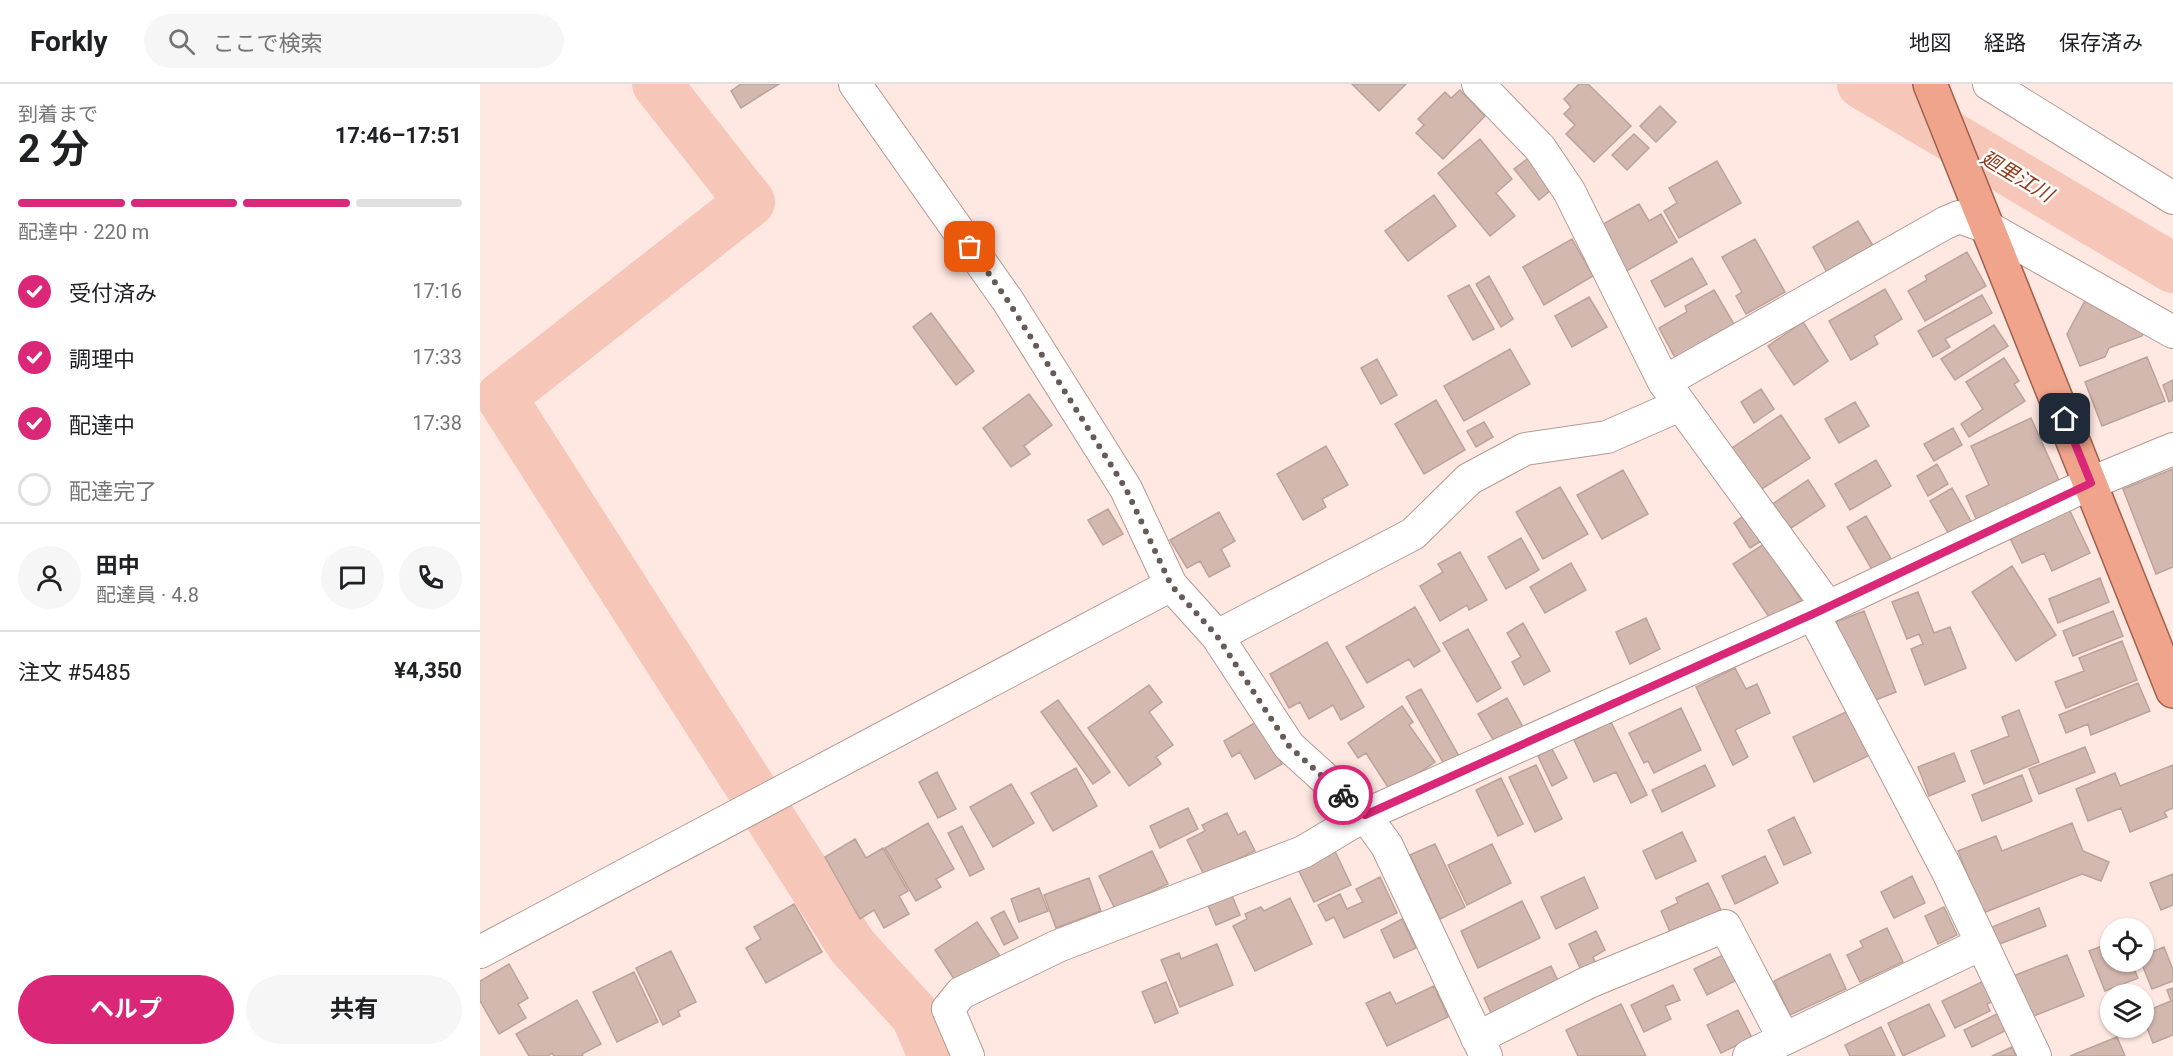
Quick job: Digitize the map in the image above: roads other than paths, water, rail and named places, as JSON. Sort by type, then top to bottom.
[{"type":"highway","points":[[1930,84],[2173,691]]},
{"type":"street","points":[[855,84],[1014,311],[1126,489],[1171,585],[1217,636],[1289,746],[1365,815],[1387,846],[1482,1047],[1589,982],[1725,926],[1784,1039]]},
{"type":"street","points":[[1478,84],[1540,148],[1569,190],[1672,394],[1821,611],[2035,1056]]},
{"type":"street","points":[[1989,84],[2173,198]]},
{"type":"street","points":[[1217,636],[1413,534],[1469,479],[1525,448],[1607,437],[1945,223],[1959,217],[1987,226],[2173,332]]},
{"type":"street","points":[[968,1056],[948,1009],[961,993],[1058,946],[1303,852],[1365,815],[1821,611],[2091,483],[2173,449]]},
{"type":"street","points":[[480,952],[1171,585]]},
{"type":"street","points":[[1749,1056],[1982,944]]},
{"type":"waterway","points":[[657,84],[750,202],[501,397],[852,946],[916,1016],[933,1056]]},
{"type":"waterway","name":"廻里江川","points":[[1862,84],[2173,268]]}]
